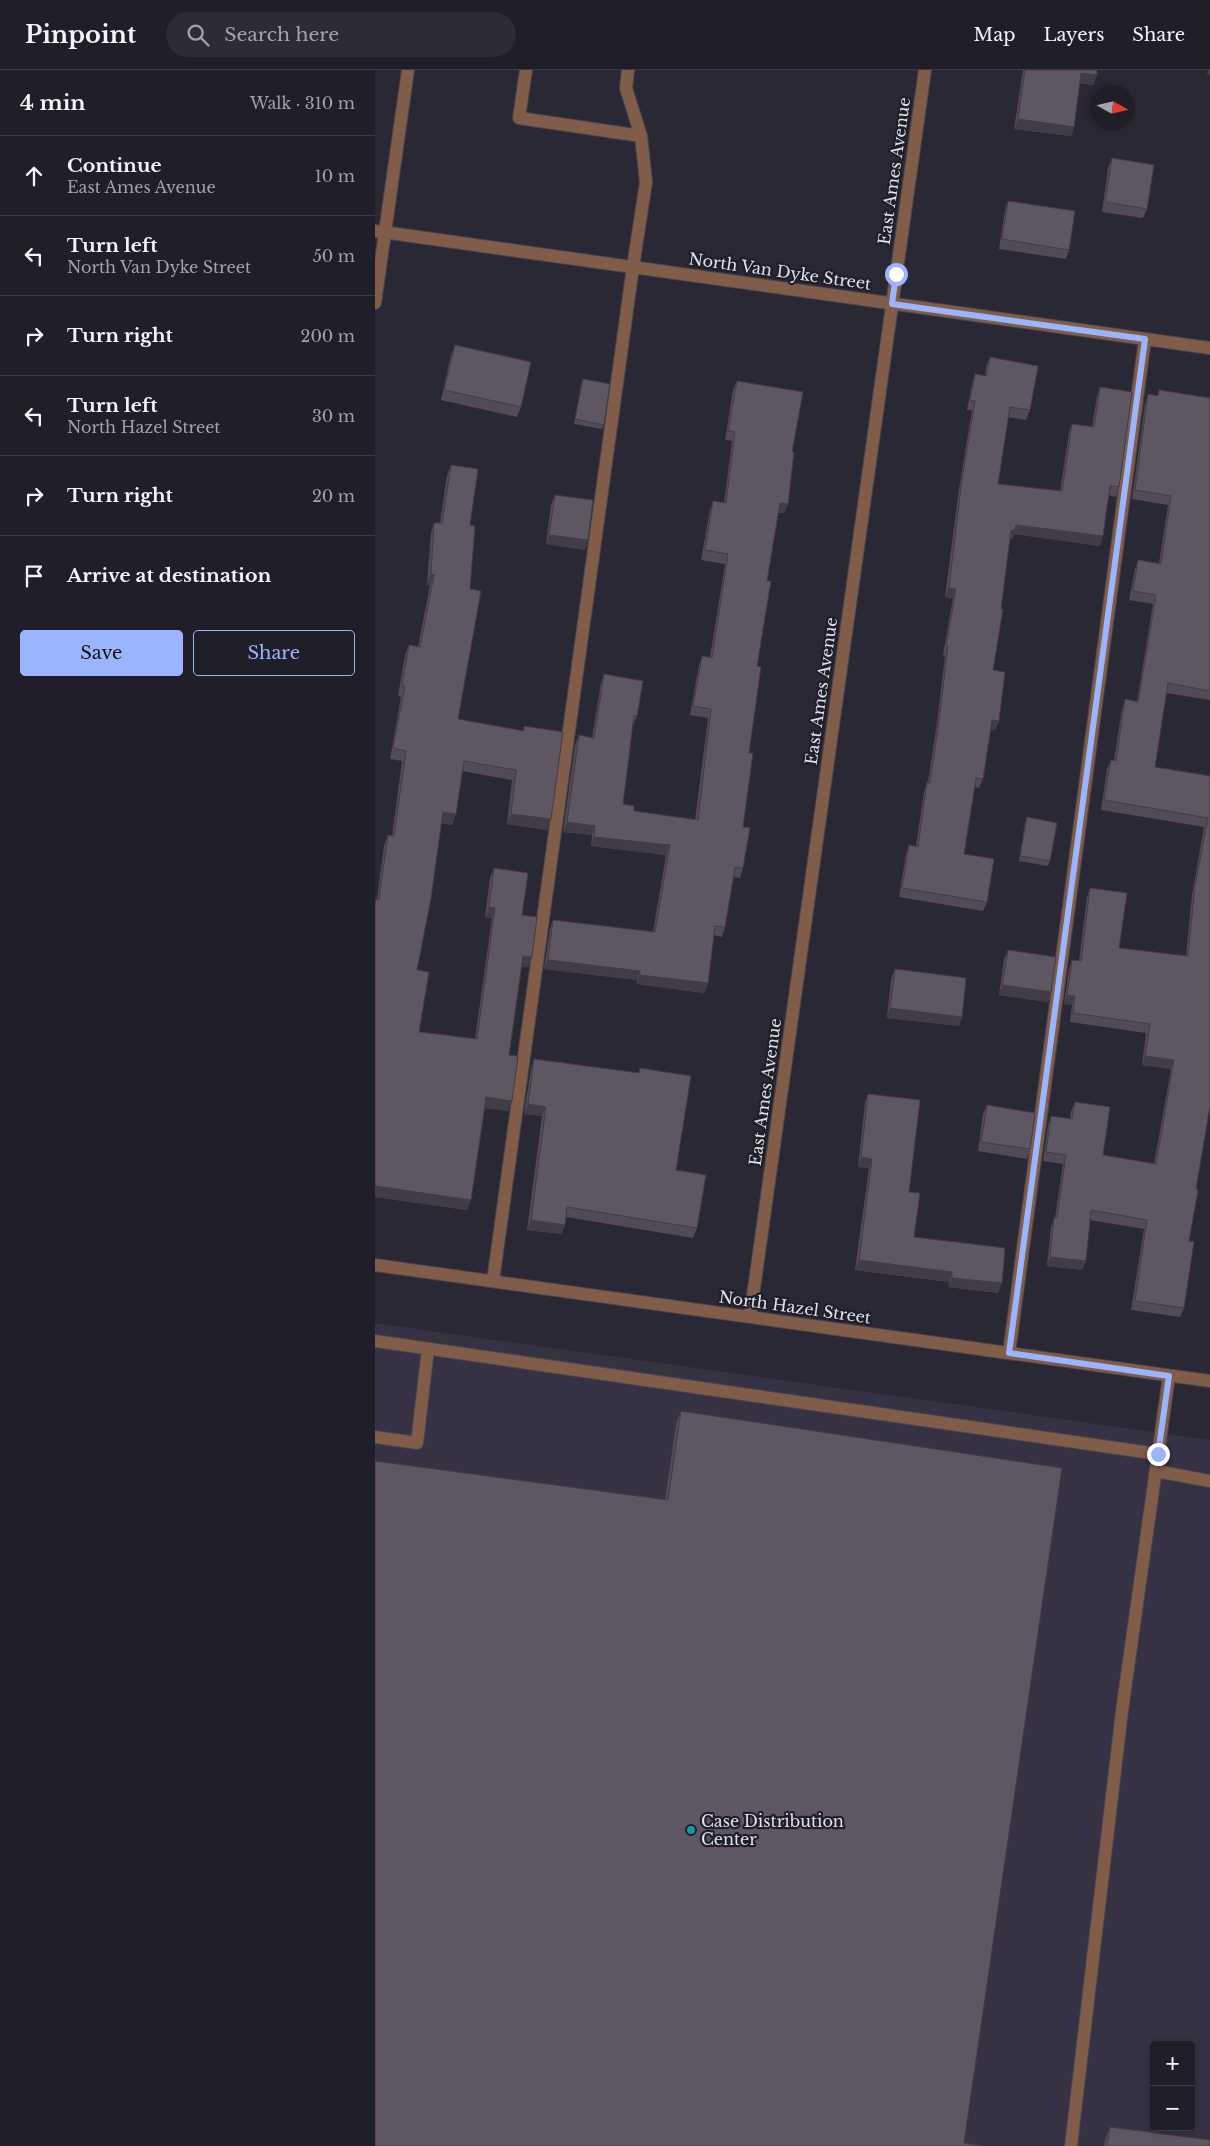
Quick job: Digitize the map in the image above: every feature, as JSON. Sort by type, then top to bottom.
[{"type":"street","points":[[375,302],[380,232],[408,70]]},
{"type":"street","points":[[526,70],[519,118],[641,136]]},
{"type":"street","points":[[493,1281],[646,182],[641,136],[625,88],[628,70]]},
{"type":"street","name":"East Ames Avenue","points":[[750,1317],[925,70]]},
{"type":"street","name":"North Van Dyke Street","points":[[380,232],[1210,348]]},
{"type":"street","points":[[1009,1353],[1145,339]]},
{"type":"street","name":"North Hazel Street","points":[[375,1264],[1210,1382]]},
{"type":"street","points":[[375,1341],[1158,1454]]},
{"type":"street","points":[[375,1437],[417,1443],[428,1349]]},
{"type":"street","points":[[1071,2146],[1122,1710],[1169,1376]]},
{"type":"street","points":[[1156,1471],[1210,1481]]},
{"type":"shaded area","name":"Case Distribution Center","points":[[375,1323],[1210,1440],[1210,2146],[375,2146]]},
{"type":"building","points":[[1025,70],[1097,70],[1097,75],[1081,73],[1074,127],[1018,119]]},
{"type":"building","points":[[1112,158],[1154,165],[1147,209],[1105,202]]},
{"type":"building","points":[[1008,201],[1075,211],[1069,250],[1002,239]]},
{"type":"building","points":[[455,345],[531,362],[521,407],[444,390]]},
{"type":"building","points":[[990,357],[1038,366],[1030,410],[1010,407],[998,484],[1062,491],[1072,424],[1094,427],[1100,387],[1132,392],[1119,487],[1110,486],[1103,536],[1016,525],[1015,530],[1011,530],[1001,609],[1003,609],[993,670],[1005,672],[999,721],[992,720],[983,779],[976,778],[964,854],[994,859],[987,902],[902,888],[909,845],[918,847],[927,782],[930,783],[940,714],[948,646],[946,646],[956,589],[949,588],[962,479],[975,401],[970,400],[975,374],[986,376]]},
{"type":"building","points":[[583,379],[610,384],[604,425],[575,419]]},
{"type":"building","points":[[737,381],[803,392],[792,452],[794,452],[788,504],[780,503],[767,581],[771,581],[757,666],[761,667],[749,753],[753,753],[743,827],[750,828],[743,868],[735,867],[725,927],[715,926],[708,983],[640,975],[640,971],[548,960],[553,920],[655,932],[670,845],[594,837],[595,826],[567,822],[579,735],[594,738],[604,674],[643,681],[637,716],[634,715],[623,804],[634,806],[634,811],[698,820],[711,709],[693,706],[702,656],[712,658],[728,554],[705,550],[713,501],[726,503],[735,432],[728,431]]},
{"type":"building","points":[[1159,390],[1210,398],[1210,691],[1168,683],[1155,767],[1210,776],[1210,1106],[1189,1241],[1194,1242],[1184,1308],[1135,1301],[1147,1220],[1091,1210],[1086,1261],[1050,1257],[1054,1218],[1057,1218],[1066,1155],[1046,1152],[1051,1116],[1072,1119],[1075,1102],[1110,1107],[1103,1155],[1156,1164],[1174,1060],[1145,1056],[1150,1024],[1073,1013],[1075,996],[1067,995],[1072,960],[1081,961],[1090,888],[1127,893],[1119,948],[1188,956],[1195,886],[1208,818],[1104,800],[1111,760],[1116,761],[1125,699],[1138,702],[1156,595],[1133,591],[1138,560],[1161,564],[1171,496],[1135,490],[1148,394],[1158,396]]},
{"type":"building","points":[[451,465],[478,469],[470,525],[475,526],[470,589],[481,591],[458,719],[524,731],[524,726],[563,732],[551,819],[511,814],[516,770],[464,761],[456,814],[443,812],[431,898],[417,970],[429,972],[419,1032],[477,1039],[495,908],[489,907],[494,868],[528,873],[522,915],[537,917],[532,957],[523,956],[509,1055],[518,1056],[512,1101],[486,1097],[471,1200],[375,1186],[375,903],[376,899],[379,900],[388,835],[394,836],[406,751],[393,748],[405,686],[402,686],[409,645],[420,647],[434,575],[431,574],[434,523],[442,523]]},
{"type":"building","points":[[555,495],[593,500],[588,540],[549,535]]},
{"type":"building","points":[[1027,817],[1057,823],[1050,861],[1020,856]]},
{"type":"building","points":[[1008,950],[1056,957],[1051,992],[1002,985]]},
{"type":"building","points":[[895,969],[966,978],[962,1017],[890,1008]]},
{"type":"building","points":[[534,1059],[639,1073],[640,1068],[691,1076],[676,1170],[706,1175],[697,1228],[567,1207],[565,1225],[531,1220],[546,1107],[528,1104]]},
{"type":"building","points":[[868,1094],[920,1100],[909,1192],[920,1193],[914,1237],[1005,1248],[1002,1283],[952,1278],[952,1272],[859,1260],[872,1159],[861,1157]]},
{"type":"building","points":[[987,1105],[1035,1113],[1030,1149],[981,1142]]},
{"type":"building","name":"Case Distribution Center","points":[[681,1411],[1062,1468],[964,2143],[984,2146],[375,2146],[375,1461],[668,1500]]},
{"type":"building","points":[[1110,2127],[1210,2140],[1210,2146],[1107,2146]]},
{"type":"place","name":"Case Distribution Center","points":[[691,1830]]},
{"type":"route","points":[[896,274],[892,304],[1145,339],[1009,1353],[1169,1376],[1158,1454]]}]
